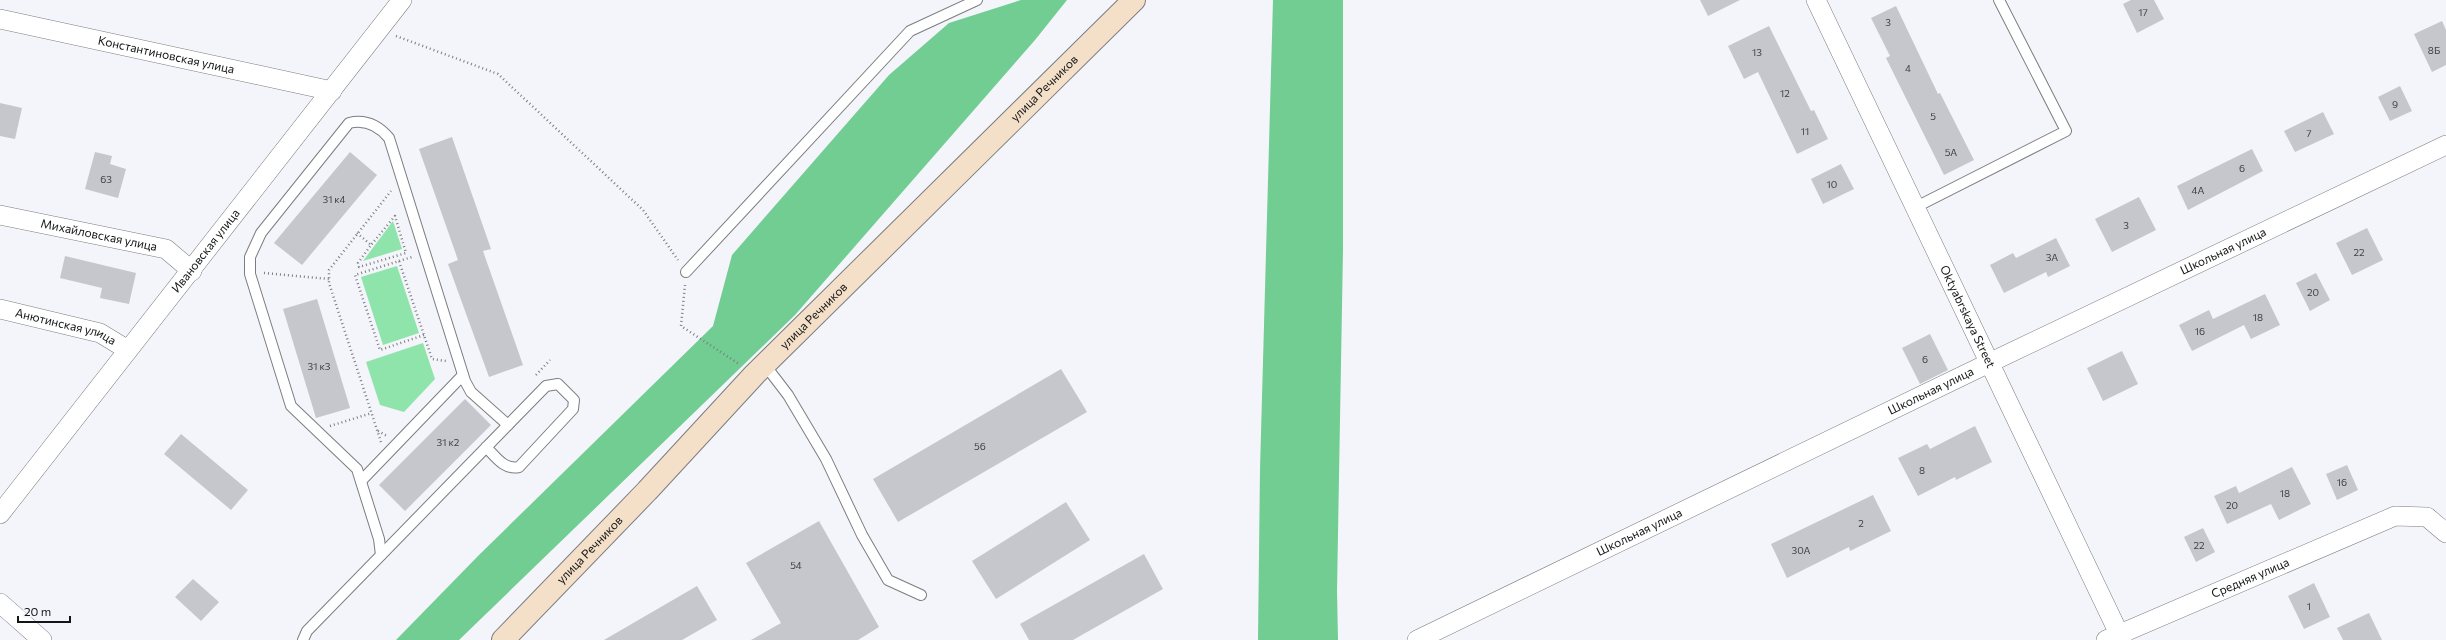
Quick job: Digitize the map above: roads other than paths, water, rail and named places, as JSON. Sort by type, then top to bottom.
[{"type":"street","name":"Ивановская улица","points":[[3,503],[192,271],[402,0]]},
{"type":"street","name":"улица Речников","points":[[503,640],[647,491],[760,370],[1134,0]]},
{"type":"street","name":"Oktyabrskaya Street","points":[[1816,0],[1989,363],[2116,638]]},
{"type":"street","name":"Константиновская улица","points":[[0,19],[332,91]]},
{"type":"street","name":"Школьная улица","points":[[1417,640],[1989,363],[2446,146]]},
{"type":"street","name":"Михайловская улица","points":[[0,215],[166,249],[192,271]]},
{"type":"street","name":"Анютинская улица","points":[[0,309],[100,333],[128,350]]},
{"type":"street","name":"Средняя улица","points":[[2116,638],[2395,516],[2426,517],[2446,533]]},
{"type":"street","points":[[0,604],[42,640]]},
{"type":"lane","points":[[686,272],[910,31],[977,0]]},
{"type":"lane","points":[[1914,208],[2066,131],[1999,0]]},
{"type":"lane","points":[[381,555],[379,539],[357,469],[291,406],[250,274],[250,257],[261,233],[349,124],[357,121],[366,122],[383,131],[389,138],[463,375],[472,392],[508,425]]},
{"type":"lane","points":[[760,370],[788,394],[826,459],[862,535],[888,580],[921,595]]},
{"type":"lane","points":[[361,481],[463,375]]},
{"type":"lane","points":[[303,640],[307,631],[486,447],[546,386],[558,384],[574,400],[573,409],[519,466],[506,466],[486,447]]}]
